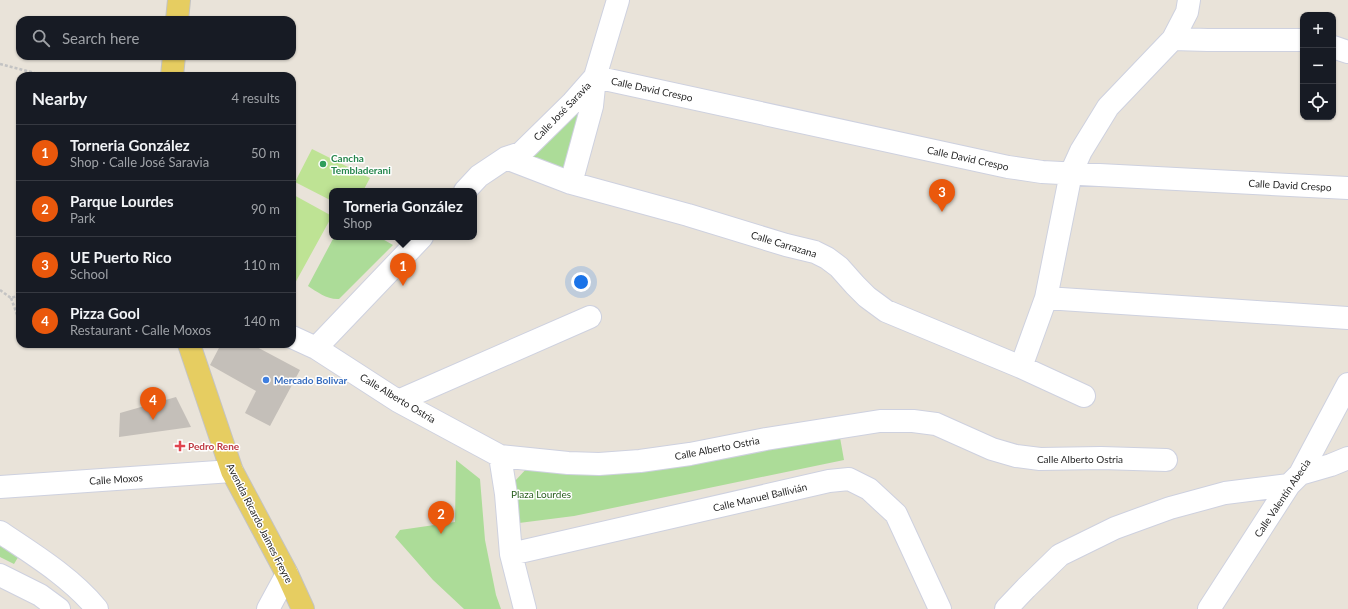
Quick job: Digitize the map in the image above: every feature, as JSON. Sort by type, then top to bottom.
[{"type":"main road","points":[[178,16],[179,0]]},
{"type":"main road","points":[[172,72],[174,60]]},
{"type":"main road","name":"Avenida Ricardo Jaimes Freyre","points":[[190,348],[232,472],[287,574],[304,609]]},
{"type":"street","name":"Calle José Saravia","points":[[468,188],[479,176],[506,158],[521,153],[573,102],[595,76],[618,0]]},
{"type":"street","points":[[1021,367],[1046,298],[1071,173],[1080,152],[1108,107],[1174,39],[1186,12],[1189,0]]},
{"type":"street","points":[[1174,39],[1300,40]]},
{"type":"street","points":[[1336,48],[1348,52]]},
{"type":"street","name":"Calle David Crespo","points":[[595,76],[1008,166],[1042,172],[1348,188]]},
{"type":"street","points":[[571,183],[592,106],[595,76]]},
{"type":"street","name":"Calle Carrazana","points":[[506,158],[571,183],[815,252],[827,258],[839,267],[855,286],[886,311],[1021,367],[1084,396]]},
{"type":"street","points":[[316,348],[419,240]]},
{"type":"street","points":[[1046,298],[1348,318]]},
{"type":"street","points":[[398,401],[590,317]]},
{"type":"street","name":"Calle Alberto Ostria","points":[[296,339],[316,348],[398,401],[500,456],[568,463],[599,464],[640,461],[690,454],[766,439],[880,421],[913,421],[936,424],[992,449],[1016,456],[1040,459],[1101,458],[1166,460]]},
{"type":"street","name":"Calle Valentín Abecia","points":[[1210,609],[1294,479],[1348,384]]},
{"type":"street","points":[[500,456],[506,494],[511,554],[525,609]]},
{"type":"street","points":[[1006,609],[1060,555],[1115,528],[1170,508],[1225,493],[1294,479],[1348,458]]},
{"type":"street","name":"Calle Moxos","points":[[0,487],[232,472]]},
{"type":"street","name":"Calle Manuel Ballivián","points":[[511,554],[829,481],[849,479],[869,489],[896,514],[940,609]]},
{"type":"street","points":[[0,532],[32,553],[88,598],[97,609]]},
{"type":"street","points":[[268,609],[287,574]]},
{"type":"street","points":[[0,576],[40,595],[59,609]]},
{"type":"path","points":[[0,64],[31,72]]},
{"type":"path","points":[[0,290],[11,298],[16,312]]},
{"type":"path","points":[[11,298],[16,296]]},
{"type":"green space","points":[[580,109],[568,172],[529,157]]},
{"type":"green space","name":"Cancha Tembladerani","points":[[312,149],[370,178],[365,188],[329,188],[329,199],[296,183]]},
{"type":"green space","points":[[296,196],[329,214],[329,221],[296,281]]},
{"type":"green space","points":[[332,240],[384,240],[393,245],[339,299],[327,297],[308,286]]},
{"type":"green space","name":"Plaza Lourdes","points":[[839,432],[844,460],[574,516],[519,523],[515,481],[528,467]]},
{"type":"green space","points":[[456,460],[480,479],[485,540],[496,595],[501,609],[464,609],[433,580],[395,537],[400,530],[455,522]]},
{"type":"green space","points":[[0,544],[20,554],[14,564],[0,557]]},
{"type":"building","name":"Mercado Bolivar","points":[[219,348],[259,348],[300,370],[270,426],[245,413],[256,391],[210,365]]},
{"type":"building","points":[[176,397],[191,427],[119,437],[120,413]]},
{"type":"place","name":"Cancha Tembladerani","points":[[323,164]]},
{"type":"place","name":"UE Puerto Rico","points":[[942,212]]},
{"type":"place","name":"Torneria González","points":[[403,286]]},
{"type":"place","name":"Mercado Bolivar","points":[[266,380]]},
{"type":"place","name":"Pizza Gool","points":[[153,420]]},
{"type":"place","name":"Pedro Rene","points":[[180,446]]},
{"type":"place","name":"Parque Lourdes","points":[[441,534]]}]
